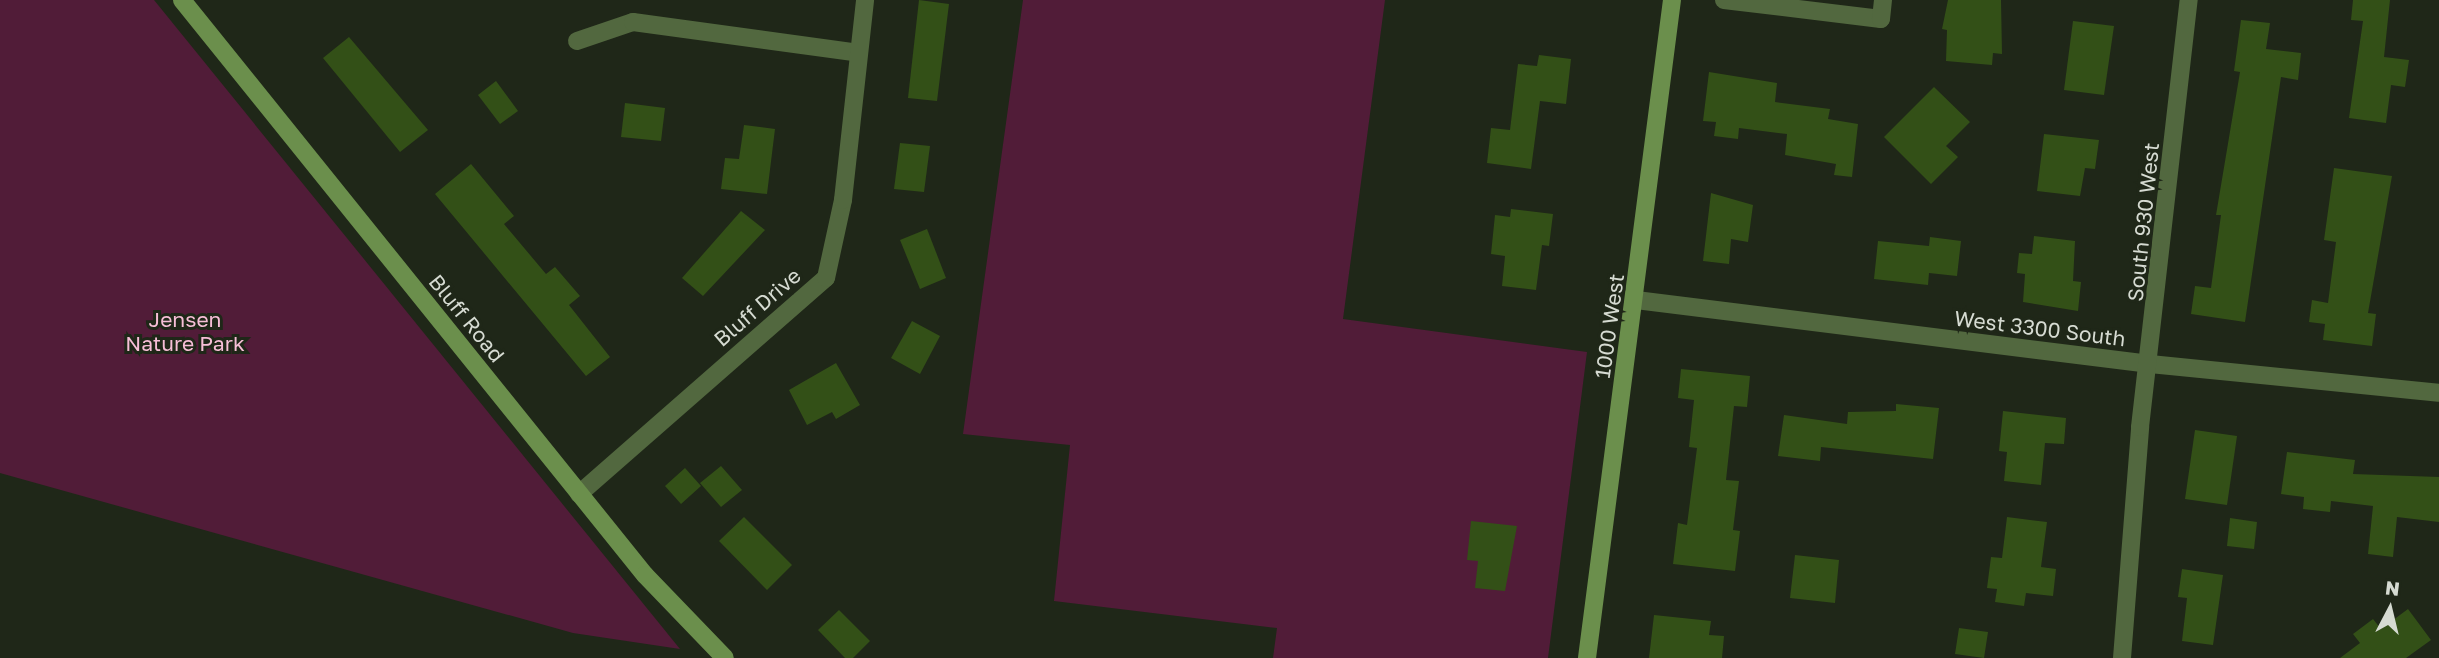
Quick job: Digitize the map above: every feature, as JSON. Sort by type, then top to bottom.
[{"type":"main road","name":"Bluff Road","points":[[182,0],[645,575],[725,658]]},
{"type":"main road","name":"1000 West","points":[[1587,658],[1636,300],[1672,0]]},
{"type":"street","name":"Bluff Drive","points":[[579,494],[826,278],[843,200],[866,0]]},
{"type":"street","points":[[1724,0],[1881,19],[1883,0]]},
{"type":"street","name":"South 930 West","points":[[2122,658],[2140,427],[2150,364],[2189,0]]},
{"type":"street","points":[[577,41],[633,22],[859,53]]},
{"type":"street","name":"West 3300 South","points":[[1636,300],[2150,364],[2439,393]]},
{"type":"green space","name":"Jensen Nature Park","points":[[0,0],[154,0],[680,649],[573,633],[0,473]]},
{"type":"green space","points":[[1023,0],[1385,0],[1343,319],[1587,352],[1548,658],[1273,658],[1277,628],[1054,601],[1070,445],[963,434]]},
{"type":"building","points":[[919,0],[949,4],[937,101],[908,98]]},
{"type":"building","points":[[1948,0],[2001,0],[2002,54],[1993,53],[1992,65],[1946,61],[1947,30],[1942,29]]},
{"type":"building","points":[[2353,0],[2390,0],[2384,57],[2409,60],[2405,87],[2391,85],[2386,123],[2349,118],[2363,21],[2351,20]]},
{"type":"building","points":[[2241,20],[2270,23],[2266,49],[2301,53],[2298,80],[2281,77],[2245,322],[2191,314],[2195,286],[2211,288],[2221,215],[2216,215],[2240,72],[2234,71]]},
{"type":"building","points":[[2073,21],[2114,26],[2104,95],[2064,90]]},
{"type":"building","points":[[349,37],[428,130],[400,152],[323,58]]},
{"type":"building","points":[[1539,55],[1571,59],[1566,104],[1540,101],[1531,169],[1487,163],[1491,128],[1510,130],[1518,64],[1537,66]]},
{"type":"building","points":[[1709,72],[1777,83],[1775,102],[1830,109],[1828,119],[1858,124],[1852,177],[1834,175],[1836,164],[1785,155],[1787,134],[1739,128],[1738,139],[1714,136],[1716,122],[1703,121]]},
{"type":"building","points":[[496,81],[518,111],[500,124],[478,95]]},
{"type":"building","points":[[1934,87],[1970,122],[1946,146],[1958,157],[1931,184],[1884,137]]},
{"type":"building","points":[[625,103],[665,108],[661,141],[621,137]]},
{"type":"building","points":[[744,125],[775,129],[767,194],[721,189],[725,158],[739,159]]},
{"type":"building","points":[[2044,134],[2099,140],[2095,169],[2085,168],[2080,196],[2037,191]]},
{"type":"building","points":[[900,143],[930,146],[924,192],[894,189]]},
{"type":"building","points":[[471,164],[514,216],[504,224],[546,274],[555,267],[580,296],[569,305],[610,357],[586,376],[435,194]]},
{"type":"building","points":[[2334,168],[2392,176],[2368,313],[2376,314],[2372,346],[2323,340],[2325,324],[2309,322],[2312,300],[2328,303],[2336,242],[2324,240]]},
{"type":"building","points":[[1711,193],[1753,205],[1748,242],[1731,239],[1729,264],[1703,261]]},
{"type":"building","points":[[1511,209],[1553,214],[1549,246],[1542,245],[1536,290],[1502,286],[1505,256],[1491,254],[1495,215],[1510,217]]},
{"type":"building","points":[[741,211],[765,230],[703,296],[682,278]]},
{"type":"building","points":[[927,229],[946,278],[920,289],[900,240]]},
{"type":"building","points":[[2034,236],[2075,241],[2073,281],[2081,282],[2078,311],[2023,302],[2025,274],[2017,273],[2019,253],[2032,254]]},
{"type":"building","points":[[1930,237],[1961,241],[1957,276],[1929,273],[1928,285],[1874,279],[1878,241],[1929,246]]},
{"type":"building","points":[[912,321],[940,336],[920,374],[891,358]]},
{"type":"building","points":[[836,363],[860,405],[836,419],[832,412],[807,425],[789,390]]},
{"type":"building","points":[[1681,369],[1750,376],[1747,407],[1734,406],[1726,480],[1739,481],[1733,530],[1740,531],[1735,571],[1673,564],[1678,523],[1687,525],[1697,448],[1689,447],[1694,400],[1678,398]]},
{"type":"building","points":[[1896,404],[1939,408],[1933,459],[1821,447],[1820,461],[1778,456],[1784,415],[1847,424],[1848,412],[1896,411]]},
{"type":"building","points":[[2003,411],[2066,418],[2064,444],[2045,443],[2041,485],[2004,481],[2007,452],[1999,451]]},
{"type":"building","points":[[2195,430],[2237,436],[2227,505],[2185,499]]},
{"type":"building","points":[[2287,452],[2355,460],[2353,474],[2439,477],[2439,522],[2397,517],[2393,557],[2368,554],[2373,506],[2331,501],[2330,512],[2303,509],[2304,497],[2281,494]]},
{"type":"building","points":[[721,466],[742,490],[721,507],[700,483]]},
{"type":"building","points":[[685,468],[701,486],[681,504],[665,486]]},
{"type":"building","points":[[744,517],[792,565],[767,590],[719,541]]},
{"type":"building","points":[[2007,517],[2047,522],[2041,567],[2056,569],[2053,596],[2026,593],[2024,606],[1995,602],[1997,589],[1987,588],[1991,557],[2002,558]]},
{"type":"building","points":[[2230,518],[2257,522],[2254,549],[2227,546]]},
{"type":"building","points":[[1471,521],[1517,526],[1505,591],[1475,588],[1478,561],[1467,560]]},
{"type":"building","points":[[1795,555],[1839,560],[1835,603],[1790,598]]},
{"type":"building","points":[[2182,569],[2223,575],[2213,645],[2182,641],[2187,598],[2178,597]]},
{"type":"building","points":[[2408,609],[2431,640],[2406,658],[2340,658],[2360,643],[2353,634],[2373,619],[2381,629]]},
{"type":"building","points":[[839,610],[870,641],[853,658],[845,658],[818,630]]},
{"type":"building","points":[[1654,615],[1711,621],[1709,635],[1724,636],[1722,658],[1649,658]]},
{"type":"building","points":[[1959,628],[1988,632],[1984,658],[1955,654]]}]
